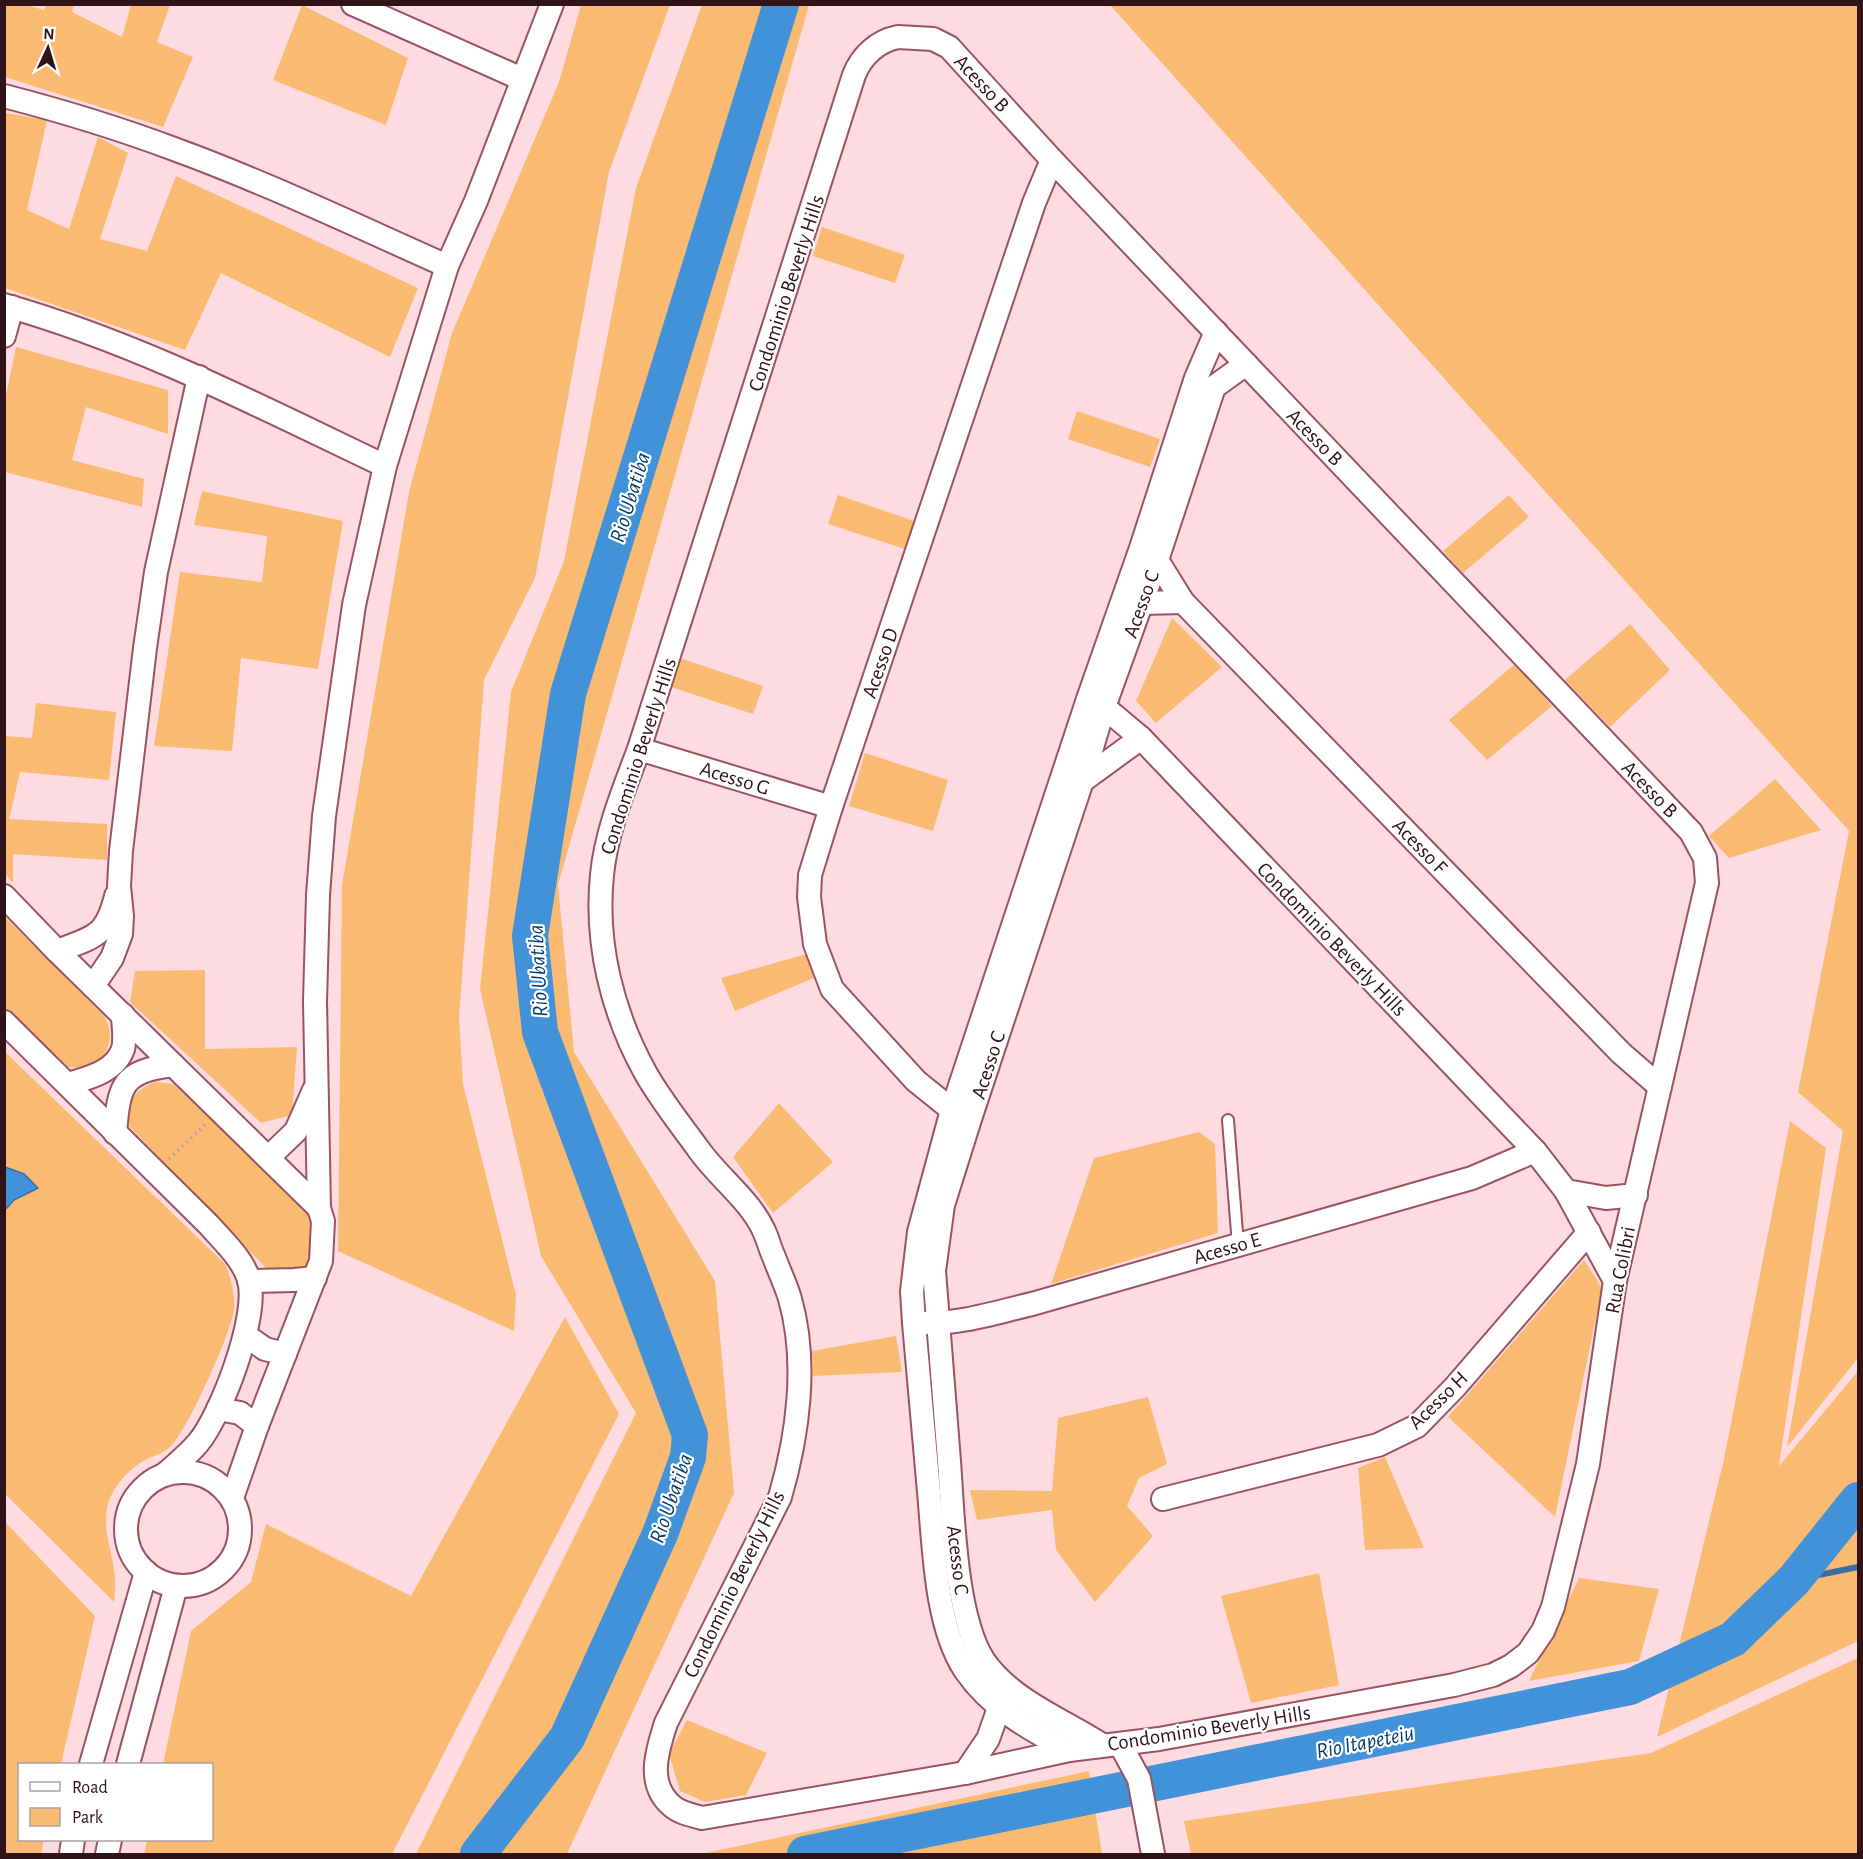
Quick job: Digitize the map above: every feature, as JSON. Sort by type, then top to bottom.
[{"type":"street","points":[[353,4],[522,79]]},
{"type":"street","points":[[232,1498],[257,1426],[321,1261],[323,1221],[319,1208],[315,1001],[318,895],[324,816],[354,605],[385,466],[447,266],[476,201],[552,4]]},
{"type":"street","name":"Acesso B","points":[[885,40],[898,37],[920,37],[933,39],[949,47],[1052,160],[1691,832],[1705,858],[1707,883]]},
{"type":"street","name":"Condominio Beverly Hills","points":[[885,40],[866,55],[854,75],[639,749],[621,796],[602,874],[603,945],[608,977],[623,1025],[645,1073],[710,1166],[747,1206],[764,1230],[790,1298],[798,1343],[799,1381],[790,1454],[780,1497],[666,1724],[654,1763],[659,1790],[671,1806],[702,1818],[965,1773],[1069,1750],[1159,1739],[1454,1685],[1492,1675],[1511,1666],[1528,1653]]},
{"type":"street","points":[[4,96],[82,117],[176,149],[272,188],[447,266]]},
{"type":"street","name":"Acesso D","points":[[961,1114],[916,1081],[832,989],[815,944],[809,897],[810,875],[1034,203],[1052,160]]},
{"type":"street","points":[[4,336],[8,306],[121,345],[199,377],[385,466]]},
{"type":"street","name":"Acesso C","points":[[1111,1744],[1013,1690],[984,1660],[974,1639],[964,1611],[954,1530],[934,1271],[939,1224],[961,1114],[1096,703],[1149,554],[1205,382],[1216,332]]},
{"type":"street","points":[[1205,382],[1246,364]]},
{"type":"street","points":[[57,951],[94,937],[108,923],[119,886],[135,721],[156,572],[199,377]]},
{"type":"street","name":"Acesso F","points":[[1149,554],[1184,602],[1621,1053],[1660,1087]]},
{"type":"street","points":[[1132,600],[1184,602]]},
{"type":"street","name":"Condominio Beverly Hills","points":[[1096,703],[1141,738],[1535,1151],[1566,1191],[1616,1281]]},
{"type":"street","name":"Acesso C","points":[[1069,1750],[1030,1730],[999,1708],[965,1669],[945,1626],[931,1516],[912,1291],[919,1232],[1082,781],[1096,703]]},
{"type":"street","points":[[1082,781],[1141,738]]},
{"type":"street","name":"Acesso G","points":[[639,749],[831,807]]},
{"type":"street","name":"Rua Colibri","points":[[1528,1653],[1543,1631],[1553,1607],[1585,1475],[1616,1281],[1707,883]]},
{"type":"street","points":[[93,986],[112,958],[121,934],[119,886]]},
{"type":"street","points":[[4,896],[319,1208]]},
{"type":"street","points":[[68,1084],[106,1070],[119,1057],[124,1041],[123,1015]]},
{"type":"street","points":[[4,1022],[209,1225],[238,1260],[249,1281],[251,1301],[245,1335],[218,1409],[199,1442],[164,1475],[149,1483],[137,1495],[129,1510],[126,1527],[128,1544],[135,1559],[146,1572],[160,1581],[176,1586],[194,1585],[212,1579],[226,1567],[236,1551],[241,1533],[239,1515],[232,1498],[219,1484],[202,1475],[183,1472],[164,1475]]},
{"type":"street","points":[[115,1132],[118,1102],[123,1088],[134,1075],[150,1068],[173,1065]]},
{"type":"street","points":[[269,1157],[296,1131],[317,1083]]},
{"type":"street","name":"Acesso E","points":[[914,1323],[938,1323],[972,1318],[1032,1304],[1472,1178],[1535,1151]]},
{"type":"street","points":[[1566,1191],[1606,1198],[1636,1195]]},
{"type":"street","name":"Acesso H","points":[[1163,1499],[1378,1444],[1417,1426],[1455,1387],[1588,1232]]},
{"type":"street","points":[[249,1281],[315,1278]]},
{"type":"street","points":[[245,1335],[265,1349],[285,1354]]},
{"type":"street","points":[[218,1409],[240,1413],[257,1426]]},
{"type":"street","points":[[91,1763],[146,1572]]},
{"type":"street","points":[[128,1763],[176,1586]]},
{"type":"street","points":[[965,1773],[988,1739],[999,1708]]},
{"type":"street","points":[[1141,1789],[1159,1739]]},
{"type":"street","points":[[1111,1744],[1141,1789],[1153,1854]]},
{"type":"lane","points":[[1228,1120],[1238,1245]]},
{"type":"path","points":[[156,1172],[221,1110]]},
{"type":"green space","points":[[5,4],[26,5],[44,10],[46,5],[74,5],[72,12],[122,37],[131,5],[170,5],[157,42],[193,57],[163,127],[5,77]]},
{"type":"green space","points":[[302,5],[408,58],[386,125],[273,80]]},
{"type":"green space","points":[[581,5],[670,5],[609,172],[535,578],[484,680],[459,1017],[463,1084],[516,1295],[514,1331],[338,1251],[342,885],[409,492],[452,333],[559,82]]},
{"type":"green space","points":[[702,5],[809,5],[558,885],[574,1052],[715,1281],[734,1493],[567,1854],[416,1854],[636,1413],[541,1256],[480,989],[511,692],[564,561],[636,188]]},
{"type":"green space","points":[[1110,5],[1858,5],[1858,1358],[1787,1447],[1843,1131],[1798,1092],[1849,831]]},
{"type":"green space","points":[[5,113],[47,120],[27,210],[69,229],[98,137],[128,153],[100,239],[147,251],[176,176],[418,288],[390,357],[221,273],[185,350],[5,288]]},
{"type":"green space","points":[[822,227],[905,255],[895,283],[813,256]]},
{"type":"green space","points":[[16,347],[168,390],[168,434],[86,407],[72,460],[144,479],[142,507],[5,472],[5,400]]},
{"type":"green space","points":[[1077,411],[1160,439],[1150,467],[1068,439]]},
{"type":"green space","points":[[202,491],[343,521],[318,669],[241,658],[232,751],[154,746],[180,572],[262,582],[267,536],[194,525]]},
{"type":"green space","points":[[838,495],[920,523],[911,551],[828,524]]},
{"type":"green space","points":[[1509,495],[1529,517],[1463,573],[1443,551]]},
{"type":"green space","points":[[1172,618],[1222,667],[1156,723],[1136,701]]},
{"type":"green space","points":[[1630,624],[1670,670],[1610,727],[1565,680]]},
{"type":"green space","points":[[680,658],[763,686],[753,714],[671,687]]},
{"type":"green space","points":[[1515,664],[1552,706],[1487,760],[1449,720]]},
{"type":"green space","points":[[36,703],[116,712],[109,780],[20,772],[9,819],[107,824],[107,860],[13,854],[13,883],[5,874],[5,736],[32,738]]},
{"type":"green space","points":[[865,753],[948,780],[933,831],[849,806]]},
{"type":"green space","points":[[1775,779],[1821,830],[1729,858],[1709,836]]},
{"type":"green space","points":[[4,916],[104,1016],[109,1029],[109,1042],[102,1057],[91,1065],[78,1068],[58,1062],[37,1045],[5,1011]]},
{"type":"green space","points":[[807,954],[814,978],[735,1011],[721,978]]},
{"type":"green space","points":[[205,970],[205,1049],[297,1047],[292,1115],[261,1123],[130,1002],[135,971]]},
{"type":"green space","points":[[4,1051],[225,1264],[232,1286],[234,1308],[226,1337],[188,1421],[171,1446],[141,1462],[130,1471],[116,1486],[110,1498],[106,1526],[115,1574],[114,1602],[5,1494]]},
{"type":"green space","points":[[156,1082],[174,1084],[311,1217],[316,1224],[312,1262],[302,1269],[290,1272],[278,1272],[266,1268],[130,1127],[129,1112],[133,1098],[142,1088]]},
{"type":"green space","points":[[779,1103],[833,1162],[773,1213],[733,1157]]},
{"type":"green space","points":[[1790,1121],[1826,1148],[1779,1466],[1858,1371],[1858,1641],[1657,1737],[1724,1459]]},
{"type":"green space","points":[[1199,1132],[1215,1144],[1218,1233],[1051,1284],[1094,1158]]},
{"type":"green space","points":[[1584,1260],[1602,1288],[1555,1517],[1448,1417]]},
{"type":"green space","points":[[565,1317],[619,1414],[392,1854],[144,1854],[147,1841],[213,1841],[213,1763],[163,1763],[191,1631],[251,1582],[266,1524],[411,1596]]},
{"type":"green space","points":[[896,1336],[902,1372],[813,1376],[812,1351]]},
{"type":"green space","points":[[1148,1397],[1167,1464],[1139,1478],[1127,1506],[1153,1536],[1095,1602],[1056,1550],[1052,1510],[977,1520],[970,1490],[1052,1491],[1058,1418]]},
{"type":"green space","points":[[1385,1457],[1424,1548],[1365,1550],[1358,1468]]},
{"type":"green space","points":[[4,1521],[95,1616],[61,1763],[18,1763],[18,1841],[44,1841],[41,1854],[5,1854]]},
{"type":"green space","points":[[1319,1573],[1339,1685],[1251,1703],[1221,1596]]},
{"type":"green space","points":[[1579,1578],[1659,1589],[1639,1661],[1529,1681]]},
{"type":"green space","points":[[1858,1658],[1858,1854],[1191,1854],[1184,1821],[1651,1753]]},
{"type":"green space","points":[[687,1720],[767,1753],[746,1795],[705,1802],[680,1791],[669,1754]]},
{"type":"green space","points":[[1089,1771],[1102,1854],[701,1854]]},
{"type":"water","points":[[5,1167],[24,1174],[38,1188],[14,1200],[5,1210]]},
{"type":"waterway","name":"Rio Ubatiba","points":[[478,1854],[567,1738],[660,1534],[688,1457],[690,1435],[540,1032],[530,936],[568,694],[781,4]]},
{"type":"waterway","name":"Rio Itapeteiu","points":[[805,1854],[1630,1687],[1733,1639],[1794,1580],[1858,1500]]},
{"type":"waterway","points":[[1794,1580],[1858,1567]]}]
